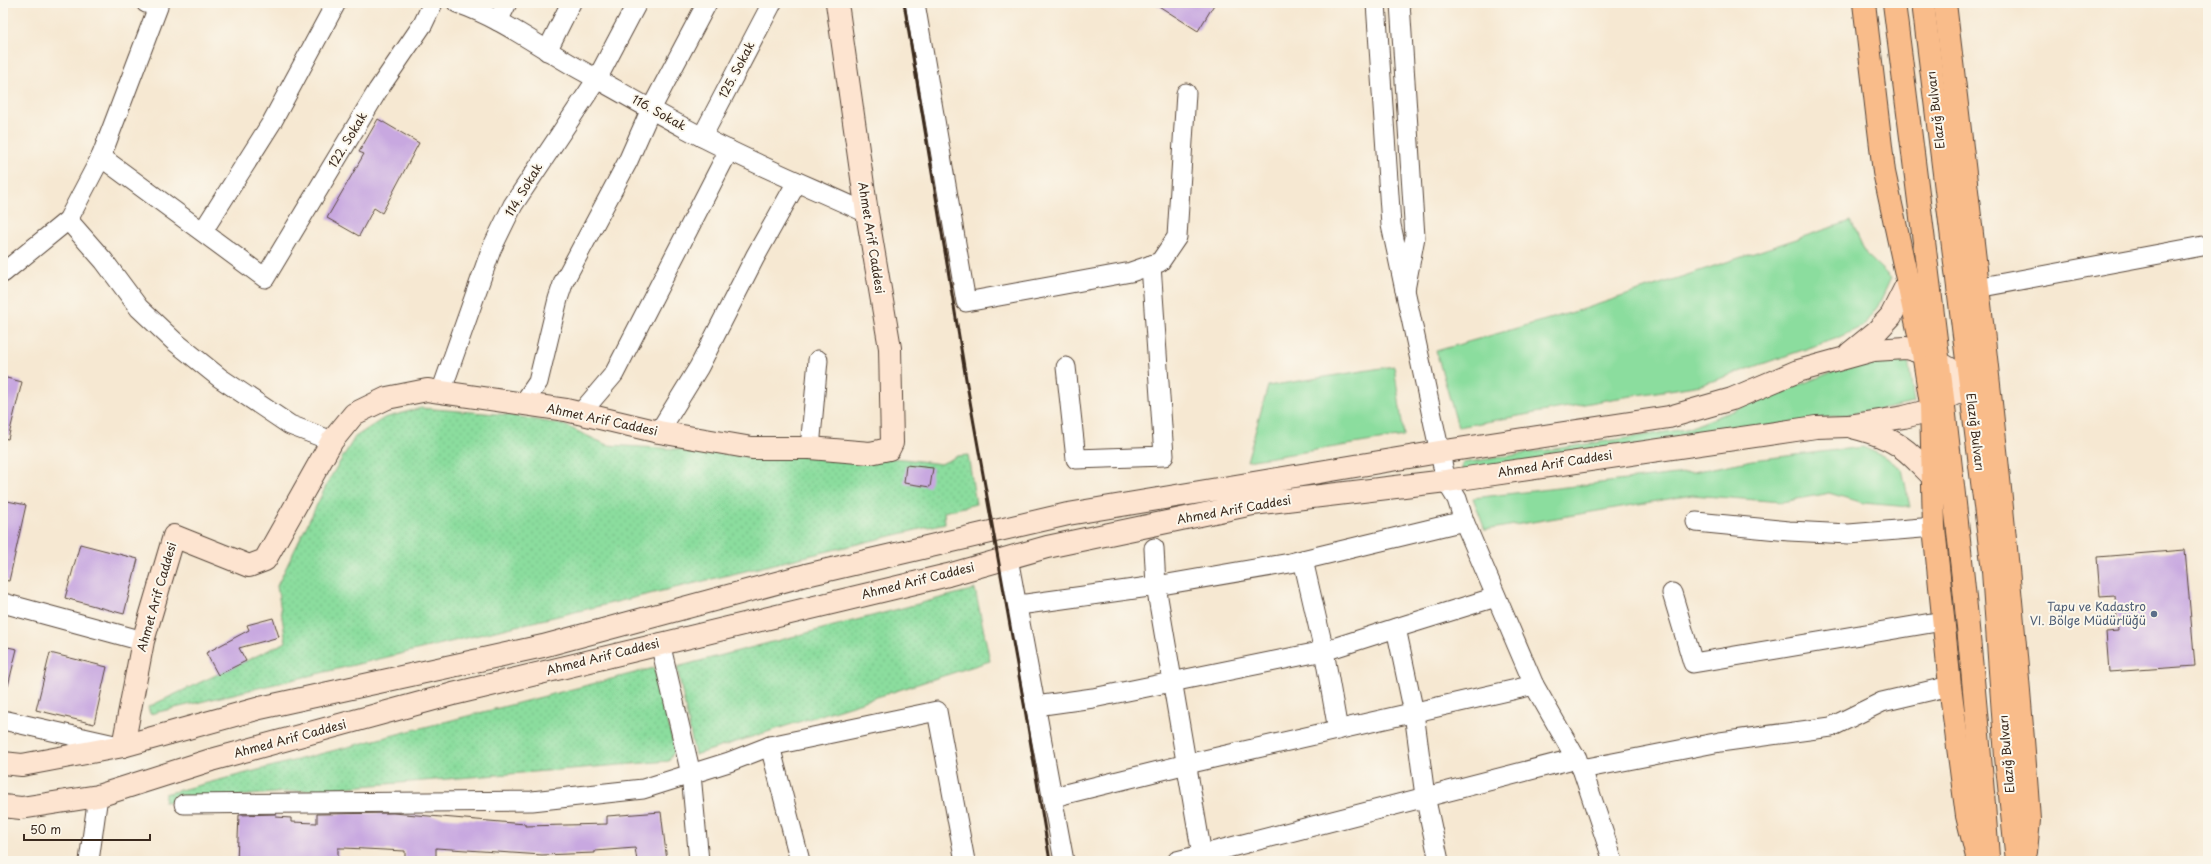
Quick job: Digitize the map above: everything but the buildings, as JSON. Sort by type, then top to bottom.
[{"type":"highway","points":[[1864,3],[1884,172],[1908,282],[1931,357]]},
{"type":"highway","points":[[1894,3],[1931,357],[1954,495],[1977,707],[1988,861]]},
{"type":"highway","name":"Elazığ Bulvarı","points":[[1923,3],[1969,387],[1993,571],[2006,757],[2018,861]]},
{"type":"highway","points":[[1945,3],[1999,474],[2018,669],[2029,820],[2025,861]]},
{"type":"highway","points":[[1938,404],[1932,477],[1934,527],[1950,686],[1967,816],[1978,861]]},
{"type":"street","points":[[3,272],[68,220],[101,157],[158,7],[146,3]]},
{"type":"street","points":[[101,157],[203,231],[272,122],[336,3]]},
{"type":"street","name":"122. Sokak","points":[[203,231],[265,278],[378,90],[423,24],[433,3]]},
{"type":"street","name":"116. Sokak","points":[[457,3],[472,8],[498,21],[597,79],[729,150],[867,213]]},
{"type":"street","points":[[498,21],[507,3]]},
{"type":"street","points":[[547,51],[571,3]]},
{"type":"street","name":"114. Sokak","points":[[441,392],[491,250],[513,205],[597,79],[637,3]]},
{"type":"street","points":[[523,404],[538,382],[558,299],[564,281],[628,160],[651,109],[707,3]]},
{"type":"street","name":"125. Sokak","points":[[702,136],[772,3]]},
{"type":"street","name":"Ahmet Arif Caddesi","points":[[123,746],[143,641],[174,536],[249,566],[265,560],[332,441],[354,414],[370,404],[387,398],[427,390],[566,410],[659,432],[752,448],[810,448],[870,453],[883,452],[889,449],[892,443],[890,348],[867,213],[837,3]]},
{"type":"street","points":[[915,3],[966,302],[1131,272],[1160,262],[1177,237],[1186,93]]},
{"type":"street","points":[[1376,3],[1391,225],[1446,481],[1457,500],[1464,521],[1534,685],[1579,763],[1613,861]]},
{"type":"street","points":[[1400,3],[1415,237],[1405,290]]},
{"type":"street","points":[[580,414],[614,374],[729,150]]},
{"type":"street","points":[[659,432],[699,366],[755,256],[797,182]]},
{"type":"street","points":[[68,220],[104,261],[139,308],[174,341],[220,378],[290,425],[332,441]]},
{"type":"street","points":[[1977,288],[2208,246]]},
{"type":"street","points":[[1066,367],[1076,459],[1164,456],[1151,265]]},
{"type":"street","name":"Ahmed Arif Caddesi","points":[[1843,359],[1877,331],[1891,316],[1908,282]]},
{"type":"street","name":"Ahmed Arif Caddesi","points":[[3,763],[22,765],[123,746],[260,708],[543,646],[806,575],[1068,514],[1439,452],[1669,417],[1732,399],[1798,371],[1874,350],[1906,348],[1931,357],[1952,370],[1969,387],[1938,404],[1904,417],[1848,426],[1816,427],[1446,481],[1253,504],[1048,547],[948,575],[660,643],[453,694],[211,760],[98,796],[21,808],[3,806]]},
{"type":"street","points":[[810,448],[818,360]]},
{"type":"street","name":"Ahmed Arif Caddesi","points":[[1848,426],[1872,432],[1894,443],[1911,455],[1932,477],[1954,495]]},
{"type":"street","points":[[1018,605],[1156,586],[1303,560],[1464,521]]},
{"type":"street","points":[[1696,522],[1789,531],[1850,534],[1934,527]]},
{"type":"street","points":[[1154,548],[1156,586],[1203,858]]},
{"type":"street","points":[[1008,558],[1018,605],[1064,861]]},
{"type":"street","points":[[1303,560],[1324,651],[1338,730]]},
{"type":"street","points":[[1672,593],[1693,663],[1943,621]]},
{"type":"street","points":[[1036,706],[1093,698],[1173,680],[1324,651],[1496,597]]},
{"type":"street","points":[[3,603],[143,641]]},
{"type":"street","points":[[1396,628],[1414,713],[1425,796],[1439,861]]},
{"type":"street","points":[[660,643],[691,774],[699,861]]},
{"type":"street","points":[[1053,797],[1187,764],[1534,685]]},
{"type":"street","points":[[1177,861],[1203,858],[1425,796],[1579,763],[1831,726],[1882,702],[1950,686]]},
{"type":"street","points":[[184,804],[532,801],[643,789],[770,746],[937,711],[965,861]]},
{"type":"street","points":[[3,720],[123,746]]},
{"type":"street","points":[[770,746],[800,861]]},
{"type":"street","points":[[89,861],[98,796]]},
{"type":"green space","points":[[1851,221],[1866,254],[1891,278],[1878,306],[1863,326],[1835,339],[1701,385],[1612,399],[1458,427],[1436,351],[1584,309]]},
{"type":"green space","points":[[1908,359],[1914,403],[1885,409],[1462,471],[1462,463],[1686,429],[1863,360]]},
{"type":"green space","points":[[1394,366],[1404,436],[1247,461],[1268,386]]},
{"type":"green space","points":[[421,408],[510,415],[564,425],[607,445],[676,449],[752,457],[811,454],[905,459],[941,464],[958,456],[968,455],[976,504],[944,512],[945,523],[150,714],[148,707],[286,642],[277,586],[330,478],[355,437],[384,418]]},
{"type":"green space","points":[[1863,447],[1883,456],[1902,469],[1910,507],[1863,503],[1829,493],[1782,502],[1692,495],[1485,530],[1473,498],[1693,472],[1753,460]]},
{"type":"green space","points":[[975,589],[990,661],[695,755],[677,667]]},
{"type":"green space","points":[[654,668],[675,750],[669,761],[164,802],[165,794]]},
{"type":"railway","points":[[904,3],[966,379],[1026,715],[1050,861]]},
{"type":"place","name":"Tapu ve Kadastro VI. Bölge Müdürlüğü","points":[[2154,614]]}]
